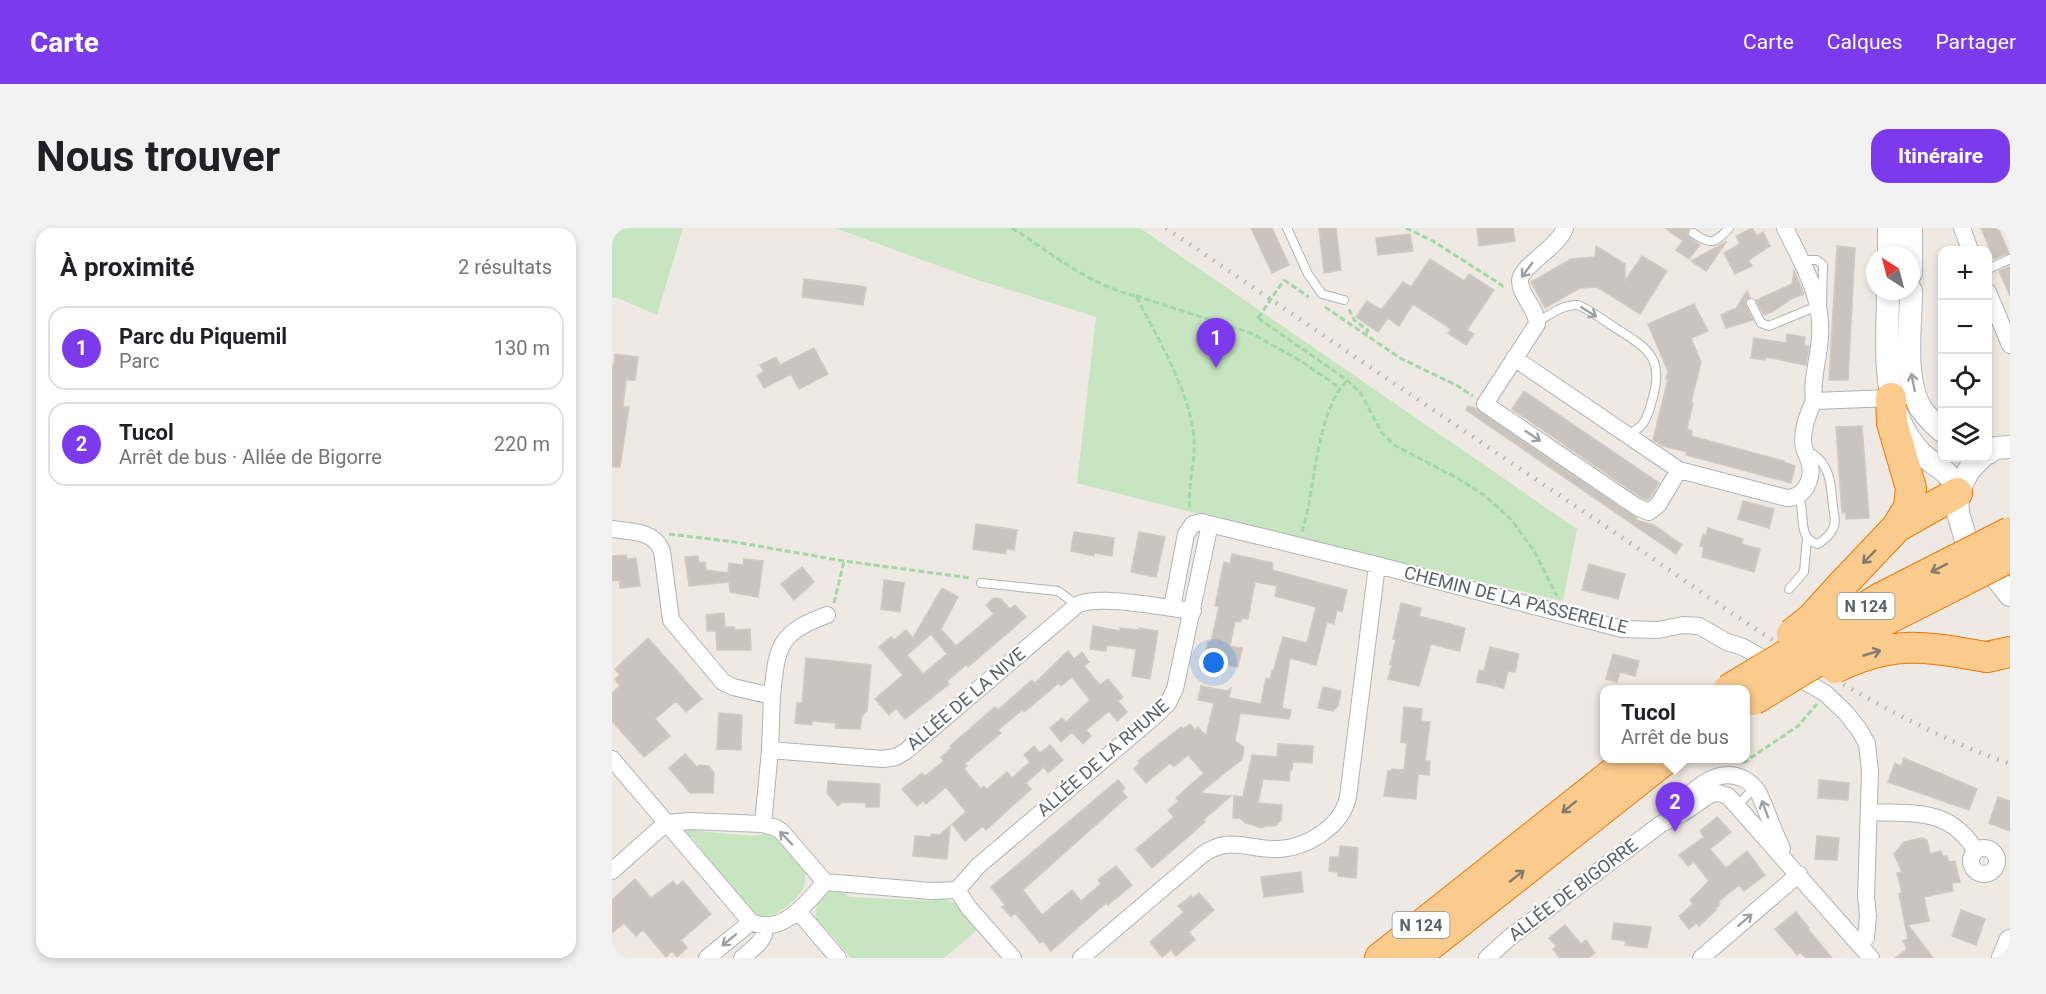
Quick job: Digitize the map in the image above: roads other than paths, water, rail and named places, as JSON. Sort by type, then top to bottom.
[{"type":"highway","points":[[1718,685],[1796,632],[1897,527],[1909,507],[1911,488],[1892,423],[1891,398]]},
{"type":"highway","points":[[1897,527],[1957,493]]},
{"type":"highway","name":"N 124","points":[[1736,685],[1871,603],[2010,532]]},
{"type":"highway","name":"N 124","points":[[1750,702],[1820,657],[1880,623],[2010,557]]},
{"type":"highway","points":[[1750,715],[1815,678],[1874,651],[1900,647],[2002,656]]},
{"type":"highway","name":"N 124","points":[[1414,958],[1467,902],[1598,783],[1643,763]]},
{"type":"highway","name":"N 124","points":[[1380,958],[1467,902],[1643,763]]},
{"type":"street","points":[[1564,228],[1554,244],[1522,274],[1520,284],[1536,315],[1537,322],[1485,404],[1637,507],[1649,512],[1658,505],[1679,470]]},
{"type":"street","points":[[1515,358],[1679,470],[1787,498],[1798,495],[1805,490],[1809,481],[1810,470],[1803,442],[1807,415],[1814,401],[1812,390],[1820,336],[1819,306],[1810,279],[1785,228]]},
{"type":"street","points":[[1889,228],[1889,246]]},
{"type":"street","points":[[1911,228],[1911,246]]},
{"type":"street","points":[[1962,228],[1969,246]]},
{"type":"street","points":[[1888,300],[1887,372],[1891,398],[1906,434],[1919,452],[1947,472],[1954,482],[1958,513],[1966,540],[2010,596]]},
{"type":"street","points":[[1911,300],[1910,364],[1913,387],[1920,407],[1938,427]]},
{"type":"street","points":[[1991,300],[2010,345]]},
{"type":"street","points":[[1814,401],[1891,398]]},
{"type":"street","points":[[1957,493],[1969,470],[1993,451]]},
{"type":"street","points":[[1172,608],[1186,534],[1188,529],[1203,523]]},
{"type":"street","name":"CHEMIN DE LA PASSERELLE","points":[[1203,523],[1628,629],[1658,630],[1683,625],[1699,626],[1727,642],[1743,647],[1825,693],[1855,724],[1867,744],[1870,771],[1866,897],[1868,916],[1866,938],[1859,944]]},
{"type":"street","name":"ALLÉE DE LA RHUNE","points":[[957,890],[978,866],[1168,703],[1175,689],[1193,611],[1203,523]]},
{"type":"street","points":[[612,529],[643,534],[655,539],[662,551],[669,611],[676,627],[723,682],[733,687],[772,696]]},
{"type":"street","name":"CHEMIN DE LA PASSERELLE","points":[[1081,958],[1213,848],[1233,844],[1269,849],[1288,848],[1321,834],[1343,812],[1348,797],[1377,565]]},
{"type":"street","points":[[1077,605],[1087,600],[1193,611]]},
{"type":"street","name":"ALLÉE DE LA NIVE","points":[[770,750],[883,759],[901,754],[1077,605]]},
{"type":"street","points":[[763,824],[776,657],[783,642],[802,626],[827,615]]},
{"type":"street","points":[[612,759],[666,823],[758,924],[764,936],[742,958]]},
{"type":"street","name":"ALLÉE DE BIGORRE","points":[[1661,824],[1681,802],[1716,776],[1727,774],[1743,778],[1755,787]]},
{"type":"street","points":[[1755,787],[1794,868]]},
{"type":"street","name":"ALLÉE DE BIGORRE","points":[[1487,958],[1509,938],[1661,824],[1715,793],[1728,796],[1738,805]]},
{"type":"street","points":[[1738,805],[1760,834],[1794,868],[1870,958]]},
{"type":"street","points":[[1869,812],[1935,816],[1963,834],[1976,851]]},
{"type":"street","points":[[612,871],[666,823],[690,821],[763,824],[782,832],[825,882],[931,891],[957,890],[969,908],[1013,958]]},
{"type":"street","points":[[1701,958],[1794,868]]},
{"type":"street","points":[[707,958],[758,924],[775,925],[798,911],[825,882]]},
{"type":"street","points":[[1841,924],[1858,909],[1866,897]]},
{"type":"street","points":[[798,911],[838,958]]},
{"type":"street","points":[[2003,958],[2010,941]]},
{"type":"lane","points":[[1287,228],[1308,274],[1322,294],[1344,300]]},
{"type":"lane","points":[[1693,233],[1711,242],[1718,239],[1729,228]]},
{"type":"lane","points":[[1992,267],[2010,259]]},
{"type":"lane","points":[[1751,303],[1761,323],[1769,326],[1819,306]]},
{"type":"lane","points":[[1537,322],[1561,308],[1578,305],[1636,341],[1649,353],[1657,373],[1653,400],[1646,422],[1627,434]]},
{"type":"lane","points":[[1798,495],[1803,507],[1803,531],[1814,543],[1821,542],[1831,532],[1834,522],[1830,475],[1816,456],[1807,455]]},
{"type":"lane","points":[[1789,589],[1804,572],[1807,538]]},
{"type":"lane","points":[[981,583],[1058,591],[1077,605]]},
{"type":"lane","points":[[1738,805],[1755,787]]},
{"type":"railway","points":[[1166,228],[1808,663],[1906,719],[2010,764]]},
{"type":"place","name":"Parc du Piquemil","points":[[1216,368]]},
{"type":"place","name":"Tucol","points":[[1675,832]]}]
